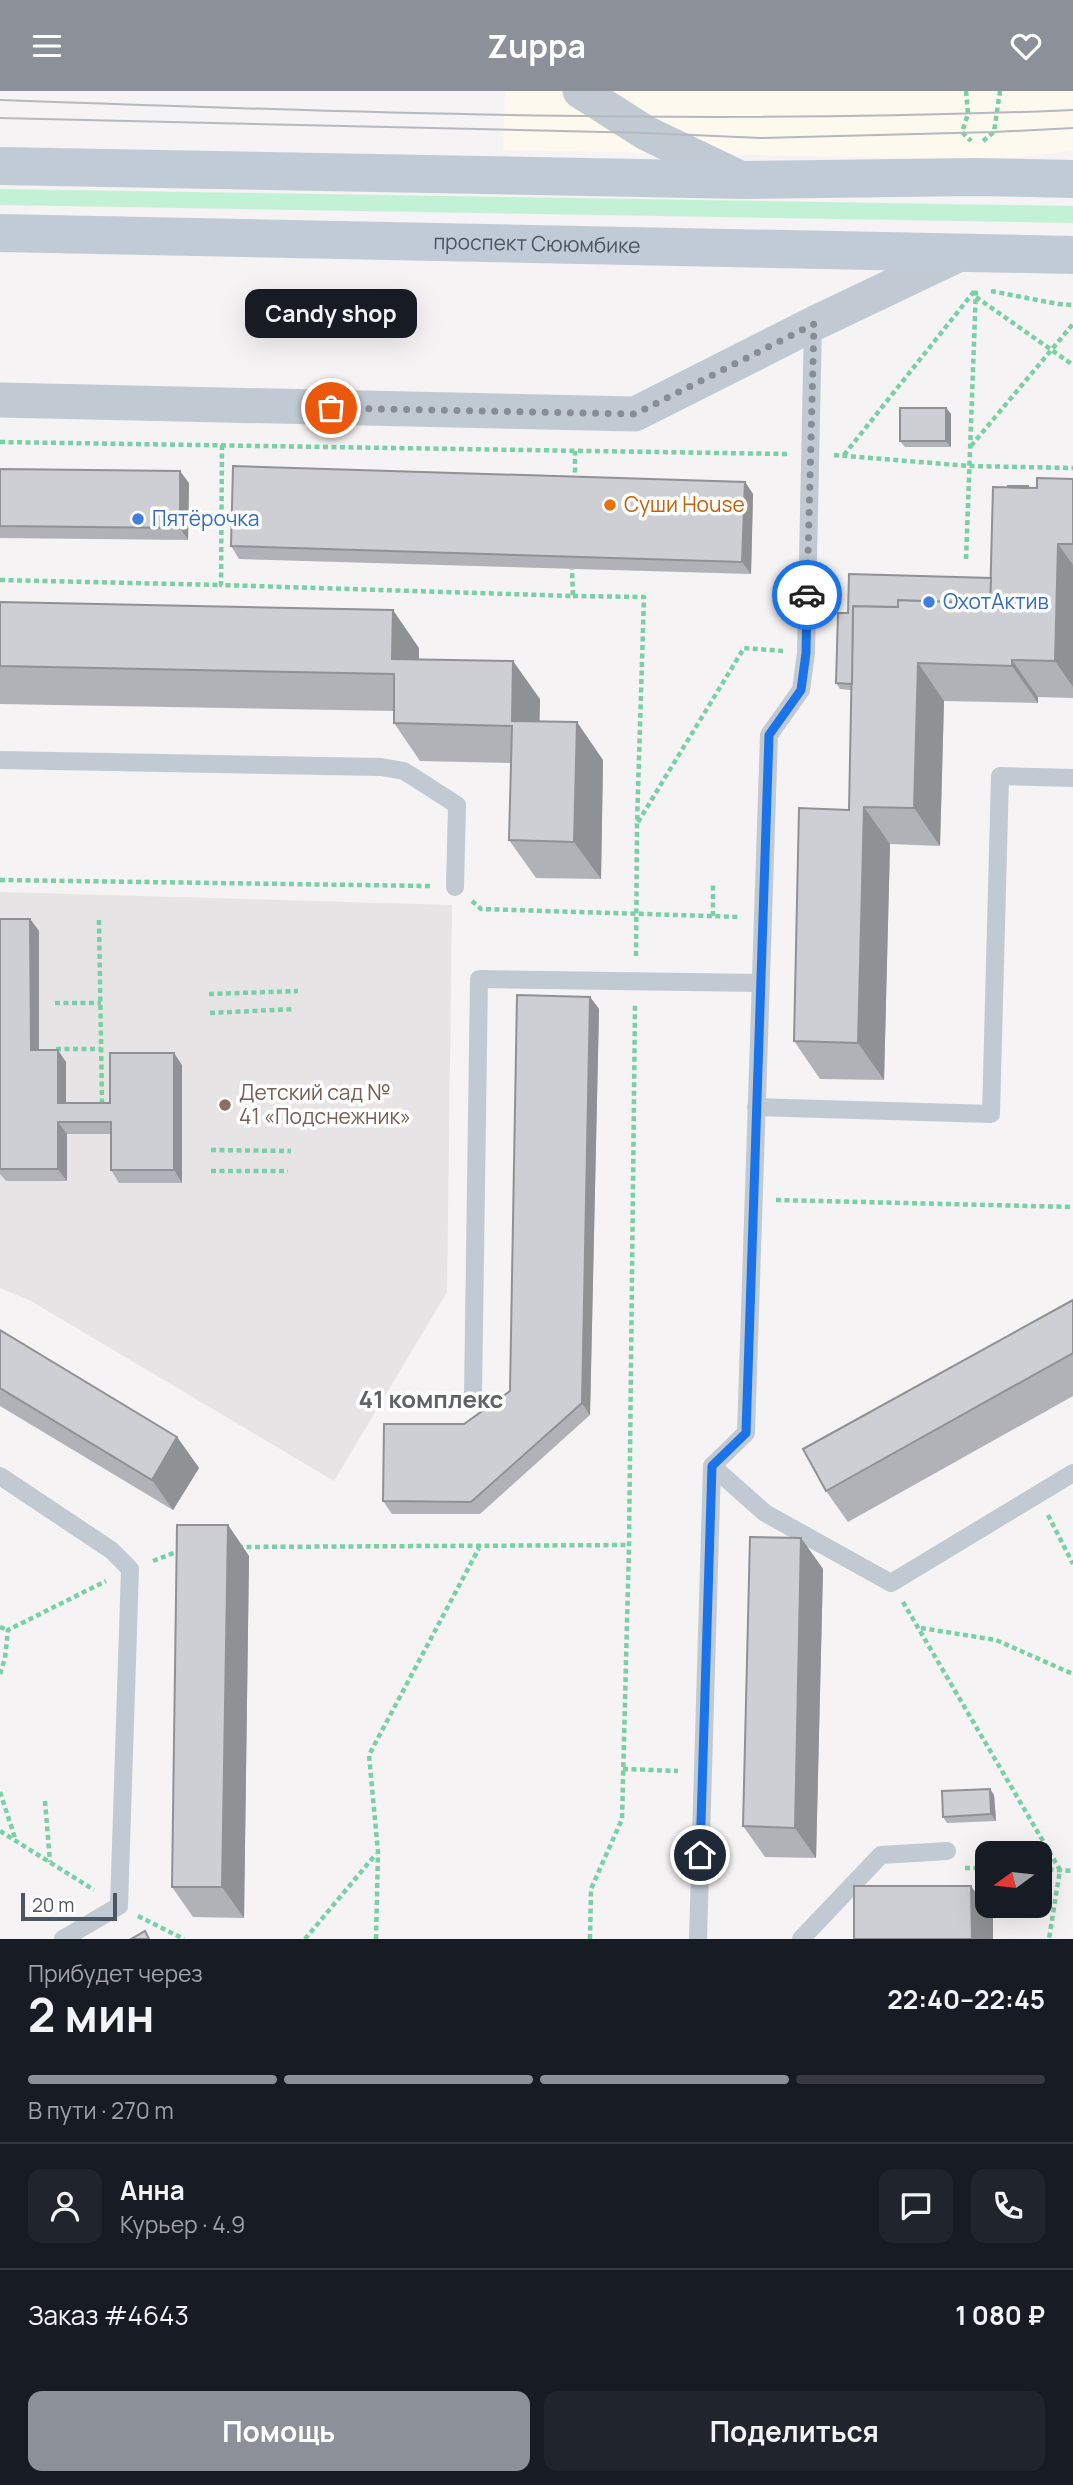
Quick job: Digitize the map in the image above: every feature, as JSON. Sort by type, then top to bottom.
[{"type":"main road","points":[[0,166],[744,180],[976,177],[1073,179]]},
{"type":"main road","name":"проспект Сююмбике","points":[[0,233],[1073,255]]},
{"type":"street","points":[[580,91],[646,133],[744,180]]},
{"type":"street","points":[[0,400],[635,414],[964,252]]},
{"type":"lane","points":[[698,1939],[712,1466],[746,1433],[769,735],[801,690],[806,653],[814,324]]},
{"type":"lane","points":[[0,760],[381,767],[404,771],[457,805],[456,887]]},
{"type":"lane","points":[[756,1107],[991,1114],[1000,776],[1073,778]]},
{"type":"lane","points":[[473,1394],[479,979],[760,983]]},
{"type":"lane","points":[[712,1466],[765,1513],[891,1583],[1073,1473]]},
{"type":"lane","points":[[0,1476],[111,1550],[130,1569],[119,1906],[63,1939]]},
{"type":"lane","points":[[801,1939],[881,1855],[947,1851]]},
{"type":"path","points":[[966,91],[968,114],[962,132],[978,146],[994,132],[1000,91]]},
{"type":"path","points":[[966,559],[976,288]]},
{"type":"path","points":[[976,288],[1073,305]]},
{"type":"path","points":[[844,455],[976,288]]},
{"type":"path","points":[[976,297],[1073,365]]},
{"type":"path","points":[[971,447],[1073,324]]},
{"type":"path","points":[[0,442],[810,454],[970,466],[1073,468]]},
{"type":"path","points":[[220,585],[222,446]]},
{"type":"path","points":[[575,451],[575,489]]},
{"type":"path","points":[[572,569],[573,596]]},
{"type":"path","points":[[0,580],[644,597],[637,823],[629,1545],[622,1819],[592,1889],[590,1939]]},
{"type":"path","points":[[637,823],[744,648],[806,653]]},
{"type":"path","points":[[0,880],[456,887],[481,909],[762,918]]},
{"type":"path","points":[[713,885],[713,916]]},
{"type":"path","points":[[99,920],[102,1102]]},
{"type":"path","points":[[209,994],[298,991]]},
{"type":"path","points":[[55,1003],[101,1003]]},
{"type":"path","points":[[210,1013],[295,1009]]},
{"type":"path","points":[[56,1049],[101,1049]]},
{"type":"path","points":[[211,1150],[291,1151]]},
{"type":"path","points":[[211,1171],[288,1171]]},
{"type":"path","points":[[754,1199],[1073,1207]]},
{"type":"path","points":[[1038,1494],[1073,1564]]},
{"type":"path","points":[[231,1547],[479,1548],[629,1545]]},
{"type":"path","points":[[0,1627],[8,1630],[130,1569],[189,1547]]},
{"type":"path","points":[[376,1939],[378,1852],[369,1755],[479,1548]]},
{"type":"path","points":[[891,1583],[920,1628],[1060,1870],[1049,1939]]},
{"type":"path","points":[[920,1628],[996,1640],[1073,1674]]},
{"type":"path","points":[[0,1674],[8,1630]]},
{"type":"path","points":[[623,1769],[702,1771]]},
{"type":"path","points":[[0,1792],[16,1842]]},
{"type":"path","points":[[45,1801],[50,1863]]},
{"type":"path","points":[[0,1831],[119,1906],[184,1939]]},
{"type":"path","points":[[305,1939],[378,1852]]},
{"type":"path","points":[[1052,1870],[1073,1871]]},
{"type":"shaded area","points":[[505,91],[1073,91],[1073,151],[997,160],[503,150]]},
{"type":"shaded area","name":"Детский сад № 41 «Подснежник»","points":[[0,892],[452,905],[447,1292],[334,1481],[31,1301],[0,1288]]},
{"type":"green space","points":[[0,189],[1073,206],[1073,223],[0,205]]},
{"type":"building","points":[[900,408],[946,408],[946,441],[900,441]]},
{"type":"building","points":[[233,466],[745,482],[742,562],[231,546]]},
{"type":"building","points":[[0,469],[180,471],[180,528],[0,526]]},
{"type":"building","points":[[1037,478],[1073,479],[1073,544],[1058,544],[1055,661],[1012,660],[1012,666],[918,663],[914,808],[864,807],[858,1043],[794,1041],[799,808],[849,810],[853,606],[898,607],[898,600],[990,603],[993,487],[1037,488]]},
{"type":"building","points":[[849,574],[991,578],[990,603],[898,600],[898,607],[853,606],[852,684],[836,683],[838,613],[848,613]]},
{"type":"building","points":[[0,602],[393,610],[392,659],[513,661],[512,721],[577,722],[574,842],[509,840],[512,726],[394,723],[394,674],[0,666]]},
{"type":"building","points":[[0,919],[30,919],[31,1050],[58,1050],[58,1103],[110,1103],[110,1053],[174,1053],[174,1170],[111,1170],[111,1122],[58,1122],[58,1169],[0,1169]]},
{"type":"building","points":[[517,995],[590,997],[582,1403],[471,1502],[383,1501],[384,1424],[464,1424],[510,1391]]},
{"type":"building","points":[[1073,1300],[1073,1353],[826,1491],[803,1449]]},
{"type":"building","points":[[0,1330],[177,1437],[152,1480],[0,1388]]},
{"type":"building","points":[[177,1525],[228,1525],[222,1887],[172,1887]]},
{"type":"building","points":[[750,1537],[801,1538],[795,1828],[743,1826]]},
{"type":"building","points":[[990,1789],[991,1814],[943,1817],[942,1791]]},
{"type":"building","points":[[854,1886],[971,1886],[972,1939],[854,1939]]},
{"type":"building","points":[[145,1931],[149,1939],[131,1939]]},
{"type":"tram line","points":[[0,100],[402,113],[671,117],[805,117],[1073,110]]},
{"type":"tram line","points":[[0,118],[761,138],[1073,128]]},
{"type":"way so far","points":[[331,408],[635,414],[814,324],[807,595]]},
{"type":"place","name":"Candy shop","points":[[331,408]]},
{"type":"place","name":"Суши House","points":[[610,505]]},
{"type":"place","name":"Пятёрочка","points":[[138,519]]},
{"type":"place","name":"ОхотАктив","points":[[929,602]]},
{"type":"place","name":"Детский сад № 41 «Подснежник»","points":[[225,1105]]},
{"type":"district","name":"41 комплекс","points":[[431,1400]]},
{"type":"route","points":[[700,1855],[712,1466],[746,1433],[769,735],[801,690],[806,653],[807,595]]}]
